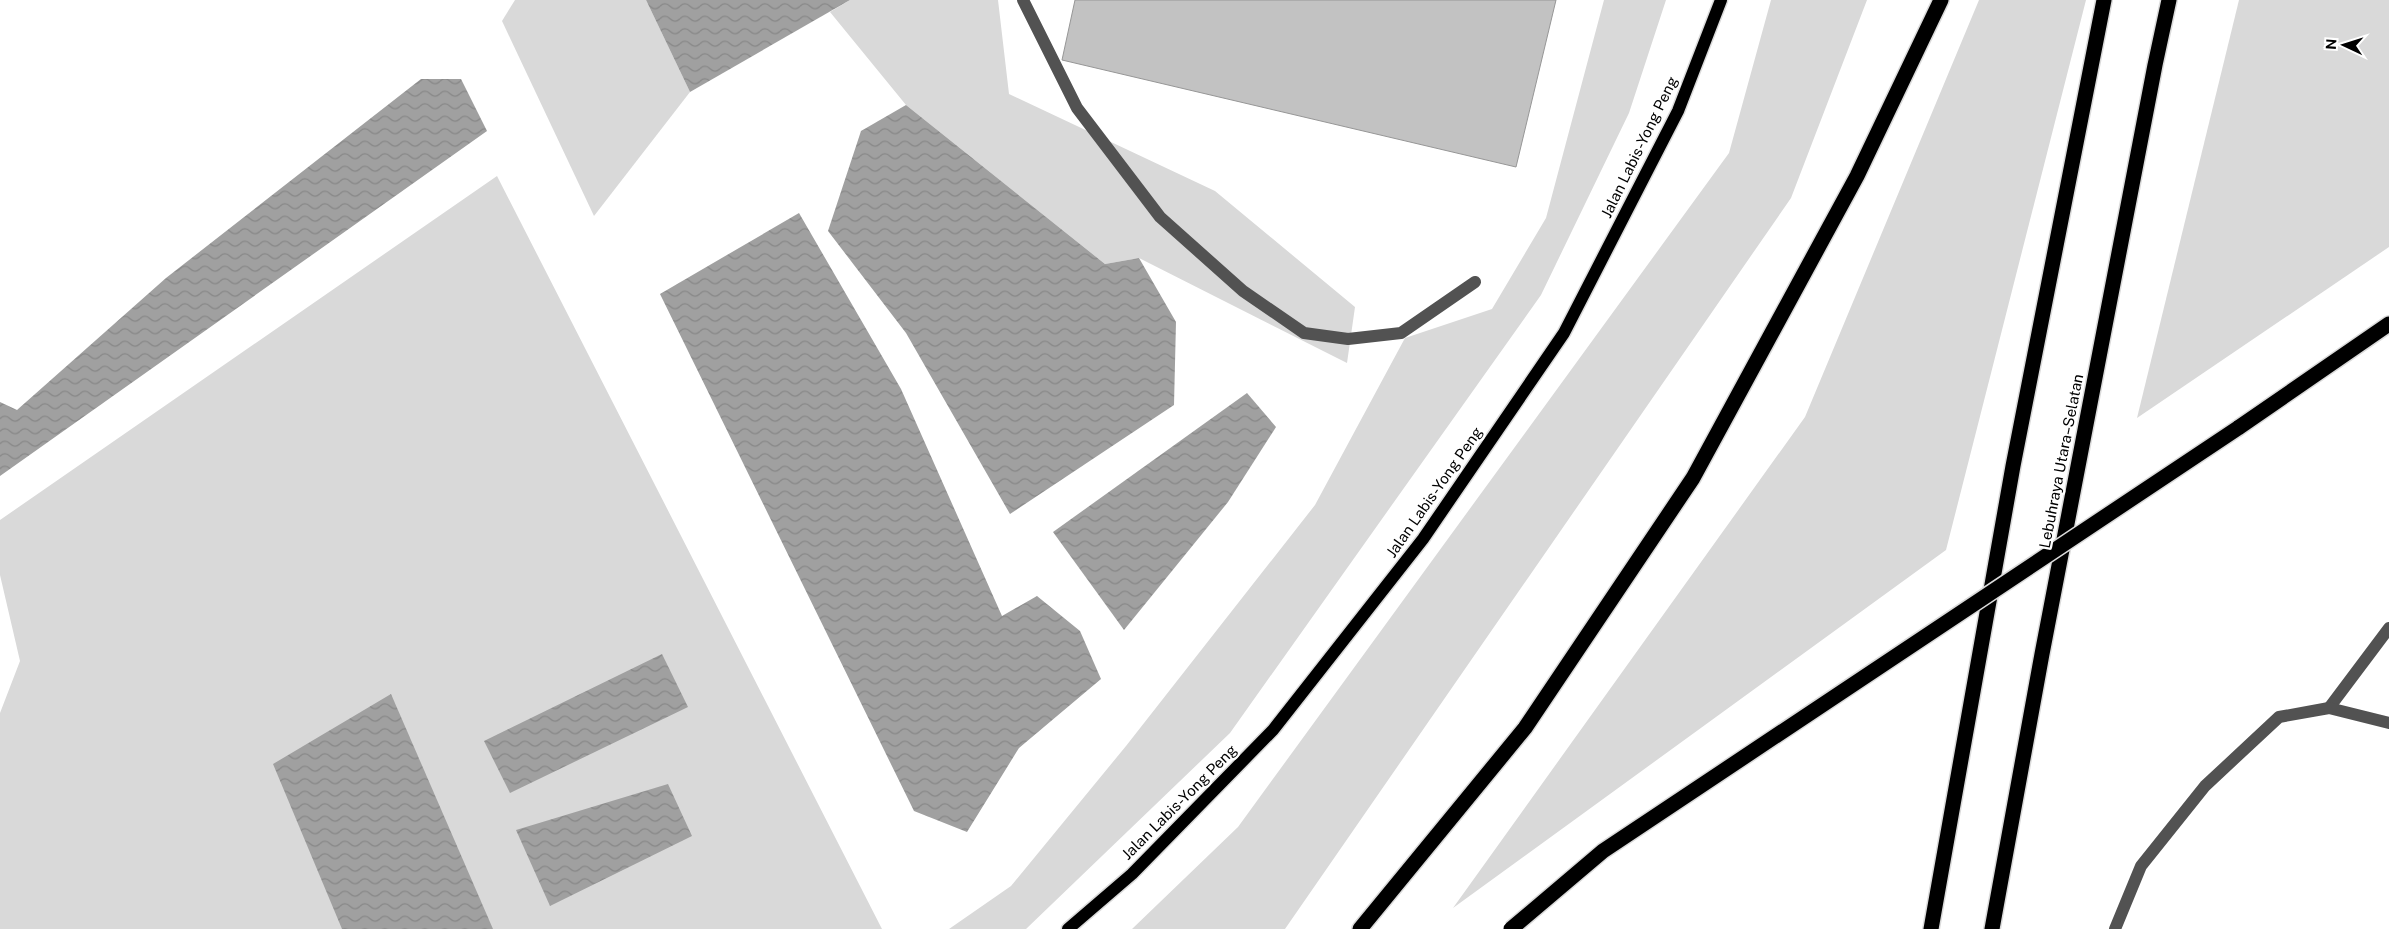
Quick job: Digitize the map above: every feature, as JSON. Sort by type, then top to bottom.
[{"type":"highway","points":[[1360,929],[1525,728],[1693,478],[1857,176],[1940,0]]},
{"type":"highway","points":[[1931,929],[2012,466],[2104,0]]},
{"type":"highway","name":"Lebuhraya Utara–Selatan","points":[[1992,929],[2042,654],[2155,65],[2170,0]]},
{"type":"highway","points":[[1511,929],[1603,852],[2238,428],[2389,324]]},
{"type":"main road","name":"Jalan Labis-Yong Peng","points":[[1068,929],[1132,874],[1273,730],[1424,539],[1564,334],[1678,111],[1720,0]]},
{"type":"street","points":[[1023,0],[1076,108],[1160,217],[1243,291],[1304,333],[1348,339],[1401,333],[1475,282]]},
{"type":"street","points":[[2329,708],[2389,628]]},
{"type":"street","points":[[2115,929],[2141,866],[2205,786],[2279,717],[2329,708],[2389,723]]},
{"type":"shaded area","points":[[515,0],[646,0],[690,92],[594,216],[502,21]]},
{"type":"shaded area","points":[[850,0],[998,0],[1009,94],[1215,191],[1355,307],[1347,363],[1139,258],[1105,264],[906,105],[830,12]]},
{"type":"shaded area","points":[[1604,0],[1666,0],[1629,113],[1541,295],[1230,733],[1026,929],[949,929],[1011,886],[1126,746],[1315,505],[1405,338],[1492,309],[1546,218]]},
{"type":"shaded area","points":[[1771,0],[1867,0],[1791,198],[1285,929],[1132,929],[1238,827],[1729,153]]},
{"type":"shaded area","points":[[1979,0],[2086,0],[1946,550],[1453,908],[1805,417]]},
{"type":"shaded area","points":[[2239,0],[2389,0],[2389,247],[2137,418]]},
{"type":"shaded area","points":[[497,176],[882,929],[0,929],[0,713],[20,661],[0,575],[0,520]]},
{"type":"water","points":[[646,0],[850,0],[690,92]]},
{"type":"water","points":[[421,79],[461,79],[487,131],[0,476],[0,402],[17,410],[166,278]]},
{"type":"water","points":[[906,105],[1105,264],[1139,258],[1176,322],[1174,405],[1010,514],[906,333],[828,231],[861,131]]},
{"type":"water","points":[[799,213],[901,389],[1002,616],[1037,596],[1080,631],[1101,679],[1019,748],[967,832],[914,811],[660,294]]},
{"type":"water","points":[[1247,393],[1276,427],[1228,502],[1124,630],[1053,532]]},
{"type":"water","points":[[662,654],[688,707],[510,793],[484,741]]},
{"type":"water","points":[[391,694],[493,929],[342,929],[273,764]]},
{"type":"water","points":[[668,784],[692,836],[550,906],[516,830]]},
{"type":"building","points":[[1075,0],[1556,0],[1516,167],[1062,60]]}]
